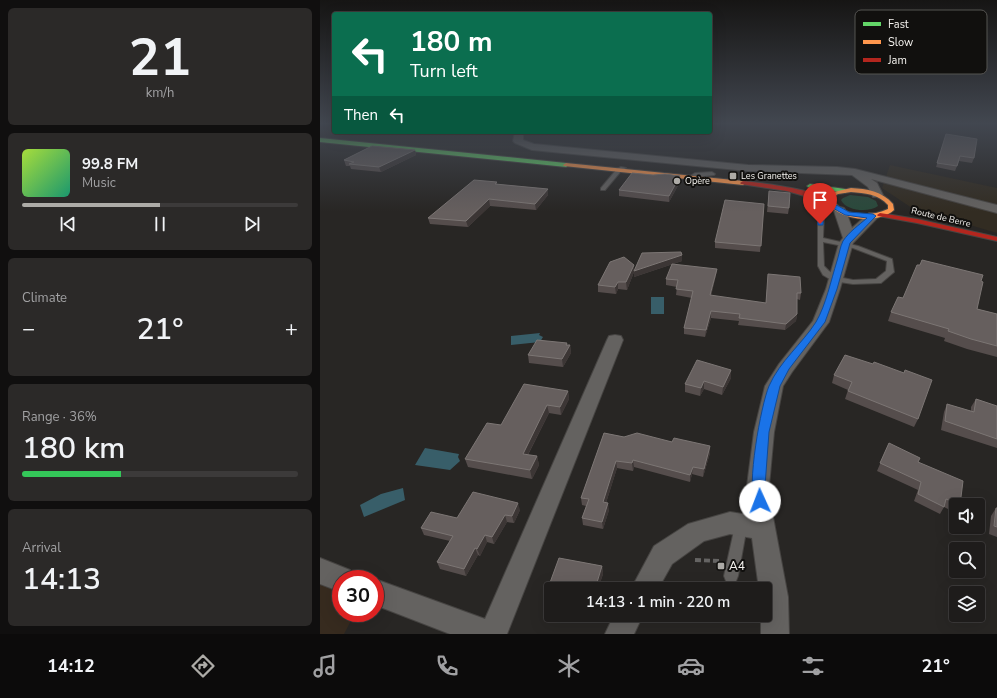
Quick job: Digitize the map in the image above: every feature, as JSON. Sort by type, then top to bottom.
[{"type":"main road","points":[[459,154],[767,185],[803,192],[833,205]]},
{"type":"main road","points":[[524,160],[603,164],[712,174],[848,190]]},
{"type":"main road","points":[[833,205],[829,198],[834,193],[848,190]]},
{"type":"main road","name":"Route de Berre","points":[[848,190],[877,195],[907,210],[997,239]]},
{"type":"main road","points":[[877,216],[891,210],[892,206],[890,202]]},
{"type":"main road","name":"Route de Berre","points":[[833,205],[856,215],[917,221],[997,239]]},
{"type":"street","points":[[600,154],[748,168],[837,170],[888,180],[946,197],[997,209]]},
{"type":"street","points":[[848,190],[860,183],[858,174]]},
{"type":"street","points":[[858,174],[873,185],[877,195]]},
{"type":"street","points":[[833,205],[847,240]]},
{"type":"street","points":[[776,634],[774,597],[752,527],[764,432],[774,386],[785,368],[821,322],[836,279],[847,240],[877,216]]},
{"type":"street","points":[[493,634],[615,340]]},
{"type":"street","points":[[648,582],[664,555],[697,532],[730,523],[752,527]]},
{"type":"street","points":[[320,571],[332,576]]},
{"type":"street","points":[[384,595],[487,634]]},
{"type":"street","points":[[619,634],[625,622]]},
{"type":"lane","points":[[603,189],[619,170],[626,168],[700,175],[712,174]]},
{"type":"lane","points":[[820,240],[847,240],[890,260],[890,272],[878,281],[853,282],[836,279],[826,273],[821,266],[820,240],[821,213],[833,205]]},
{"type":"lane","points":[[731,576],[734,563],[752,527]]},
{"type":"path","points":[[692,561],[699,559],[734,563]]},
{"type":"shaded area","points":[[890,165],[997,188],[997,233],[912,208],[882,188]]},
{"type":"shaded area","points":[[320,580],[332,583],[332,622],[350,622],[344,634],[320,634]]},
{"type":"green space","points":[[850,195],[868,197],[876,201],[878,206],[869,210],[853,209],[844,204],[841,200]]},
{"type":"water","points":[[651,297],[664,297],[664,314],[651,314]]},
{"type":"water","points":[[540,333],[539,335],[543,337],[540,342],[511,345],[511,336]]},
{"type":"water","points":[[425,448],[459,454],[458,457],[460,461],[450,470],[415,465]]},
{"type":"water","points":[[403,488],[405,500],[364,517],[360,505],[381,494]]},
{"type":"building","points":[[357,154],[407,154],[379,167],[349,164],[354,162],[344,160]]},
{"type":"building","points":[[940,154],[975,154],[974,158],[960,156],[957,166],[937,163]]},
{"type":"building","points":[[632,173],[680,176],[669,196],[619,190]]},
{"type":"building","points":[[474,180],[497,182],[495,184],[548,189],[535,204],[489,199],[466,221],[428,218]]},
{"type":"building","points":[[769,191],[790,193],[789,208],[768,206]]},
{"type":"building","points":[[725,200],[764,204],[761,246],[715,242]]},
{"type":"building","points":[[681,252],[682,255],[634,271],[642,253]]},
{"type":"building","points":[[624,257],[634,265],[626,282],[618,282],[615,287],[598,285],[610,262]]},
{"type":"building","points":[[922,260],[983,275],[981,281],[983,282],[977,309],[997,314],[997,346],[948,331],[949,329],[891,312],[898,297],[903,298],[917,265],[920,265]]},
{"type":"building","points":[[672,264],[717,269],[710,295],[766,303],[768,274],[800,277],[801,293],[797,293],[797,314],[786,324],[739,318],[740,314],[711,311],[706,330],[684,328],[693,291],[676,289],[678,280],[666,279]]},
{"type":"building","points":[[537,340],[567,343],[566,345],[570,345],[562,359],[528,355]]},
{"type":"building","points":[[845,355],[873,364],[874,362],[904,373],[905,370],[932,380],[918,419],[848,391],[852,382],[834,375]]},
{"type":"building","points":[[697,360],[731,370],[723,387],[704,381],[701,388],[685,384]]},
{"type":"building","points":[[524,384],[568,391],[560,407],[547,405],[523,454],[537,456],[530,470],[465,459],[487,423],[501,425]]},
{"type":"building","points":[[976,399],[997,406],[997,439],[945,421],[947,404],[974,412]]},
{"type":"building","points":[[604,433],[624,437],[637,433],[672,442],[674,438],[710,446],[704,469],[693,467],[690,475],[633,460],[632,463],[616,461],[603,502],[608,503],[602,522],[582,518],[589,499],[581,498]]},
{"type":"building","points":[[889,443],[920,458],[918,462],[963,481],[961,498],[949,498],[949,500],[946,499],[944,507],[918,494],[921,482],[880,463]]},
{"type":"building","points":[[473,492],[518,503],[512,516],[505,515],[492,537],[485,535],[477,549],[475,548],[464,569],[437,562],[453,536],[421,528],[431,512],[457,518]]},
{"type":"building","points":[[997,508],[997,527],[994,526]]},
{"type":"building","points":[[559,558],[602,566],[597,582],[550,582]]},
{"type":"traffic: fast","points":[[454,154],[566,165]]},
{"type":"traffic: fast","points":[[810,186],[845,191]]},
{"type":"traffic: slow","points":[[566,165],[743,183]]},
{"type":"traffic: slow","points":[[851,190],[873,193],[883,197],[891,205],[891,210],[884,213],[866,216],[856,216],[839,211],[829,198],[836,193],[851,190]]},
{"type":"traffic: jam","points":[[743,183],[787,189],[829,201]]},
{"type":"traffic: jam","points":[[880,215],[917,221],[997,239]]},
{"type":"place","name":"Les Granettes","points":[[733,176]]},
{"type":"place","name":"Opère","points":[[677,181]]},
{"type":"place","name":"A4","points":[[721,566]]},
{"type":"route","points":[[760,501],[758,486],[764,432],[774,386],[785,368],[821,322],[827,308],[846,243],[849,238],[873,216],[847,213],[834,208],[831,204],[821,213],[820,224]]}]
